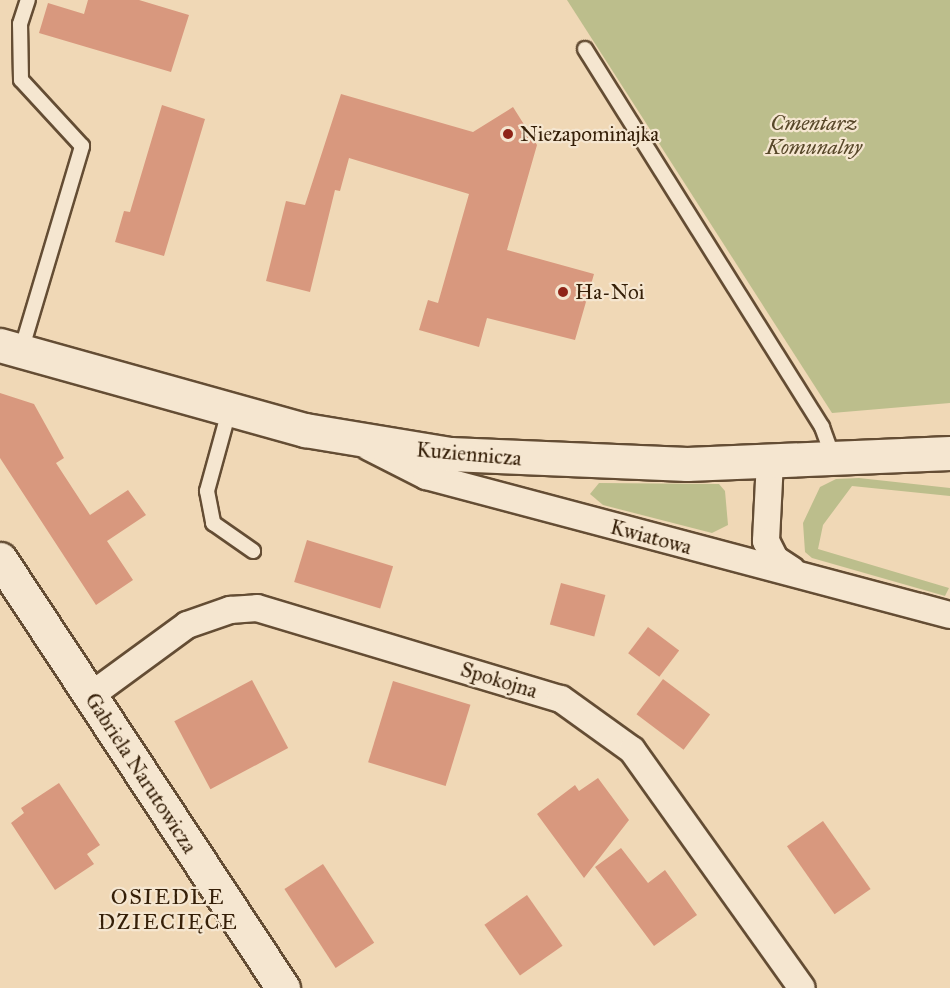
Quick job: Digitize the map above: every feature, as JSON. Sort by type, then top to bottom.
[{"type":"main road","name":"Kuziennicza","points":[[11,348],[229,411],[358,441],[450,454],[568,462],[770,461],[950,453]]},
{"type":"main road","name":"Gabriela Narutowicza","points":[[0,559],[283,988]]},
{"type":"street","name":"Kwiatowa","points":[[358,441],[426,476],[792,571],[950,615]]},
{"type":"street","points":[[770,461],[766,542],[775,559],[792,571]]},
{"type":"street","name":"Spokojna","points":[[90,696],[187,625],[230,610],[257,608],[561,699],[632,750],[802,988]]},
{"type":"lane","points":[[11,348],[82,146],[21,80],[20,24],[28,0]]},
{"type":"lane","points":[[585,49],[822,427],[834,459]]},
{"type":"lane","points":[[229,411],[207,491],[213,523],[253,551]]},
{"type":"green space","name":"Cmentarz Komunalny","points":[[567,0],[950,0],[950,403],[832,413]]},
{"type":"green space","points":[[859,478],[950,488],[950,496],[852,486],[823,525],[818,549],[949,588],[945,596],[812,558],[805,552],[803,523],[820,487],[836,479]]},
{"type":"green space","points":[[599,483],[719,484],[725,491],[728,525],[712,533],[603,505],[590,494]]},
{"type":"building","points":[[88,0],[139,0],[189,15],[171,72],[39,33],[48,3],[84,14]]},
{"type":"building","points":[[341,94],[473,132],[513,107],[537,145],[507,250],[594,274],[575,340],[487,318],[479,347],[419,330],[428,300],[438,303],[469,194],[349,158],[340,191],[335,190],[310,292],[266,281],[286,201],[305,205]]},
{"type":"building","points":[[162,105],[205,119],[164,256],[115,242],[124,211],[130,212]]},
{"type":"building","points":[[0,393],[34,404],[64,458],[56,463],[90,515],[128,490],[146,515],[107,541],[133,580],[96,605],[0,458]]},
{"type":"building","points":[[307,540],[393,566],[380,608],[294,582]]},
{"type":"building","points":[[561,583],[605,595],[594,636],[550,625]]},
{"type":"building","points":[[648,627],[679,650],[659,677],[628,653]]},
{"type":"building","points":[[663,679],[710,715],[684,750],[637,714]]},
{"type":"building","points":[[252,680],[288,748],[210,789],[174,721]]},
{"type":"building","points":[[393,681],[470,705],[446,786],[368,762]]},
{"type":"building","points":[[598,778],[629,820],[584,878],[537,814],[575,785],[579,791]]},
{"type":"building","points":[[59,783],[100,845],[87,854],[94,864],[55,890],[11,823],[24,813],[21,808]]},
{"type":"building","points":[[823,821],[871,889],[835,914],[787,846]]},
{"type":"building","points":[[621,848],[648,883],[665,870],[697,915],[654,946],[595,867]]},
{"type":"building","points":[[323,864],[374,943],[336,968],[284,889]]},
{"type":"building","points":[[527,895],[563,946],[520,976],[484,925]]},
{"type":"place","name":"Niezapominajka","points":[[508,134]]},
{"type":"place","name":"Ha-Noi","points":[[563,292]]},
{"type":"district","name":"OSIEDLE DZIECIĘCE","points":[[168,908]]}]
